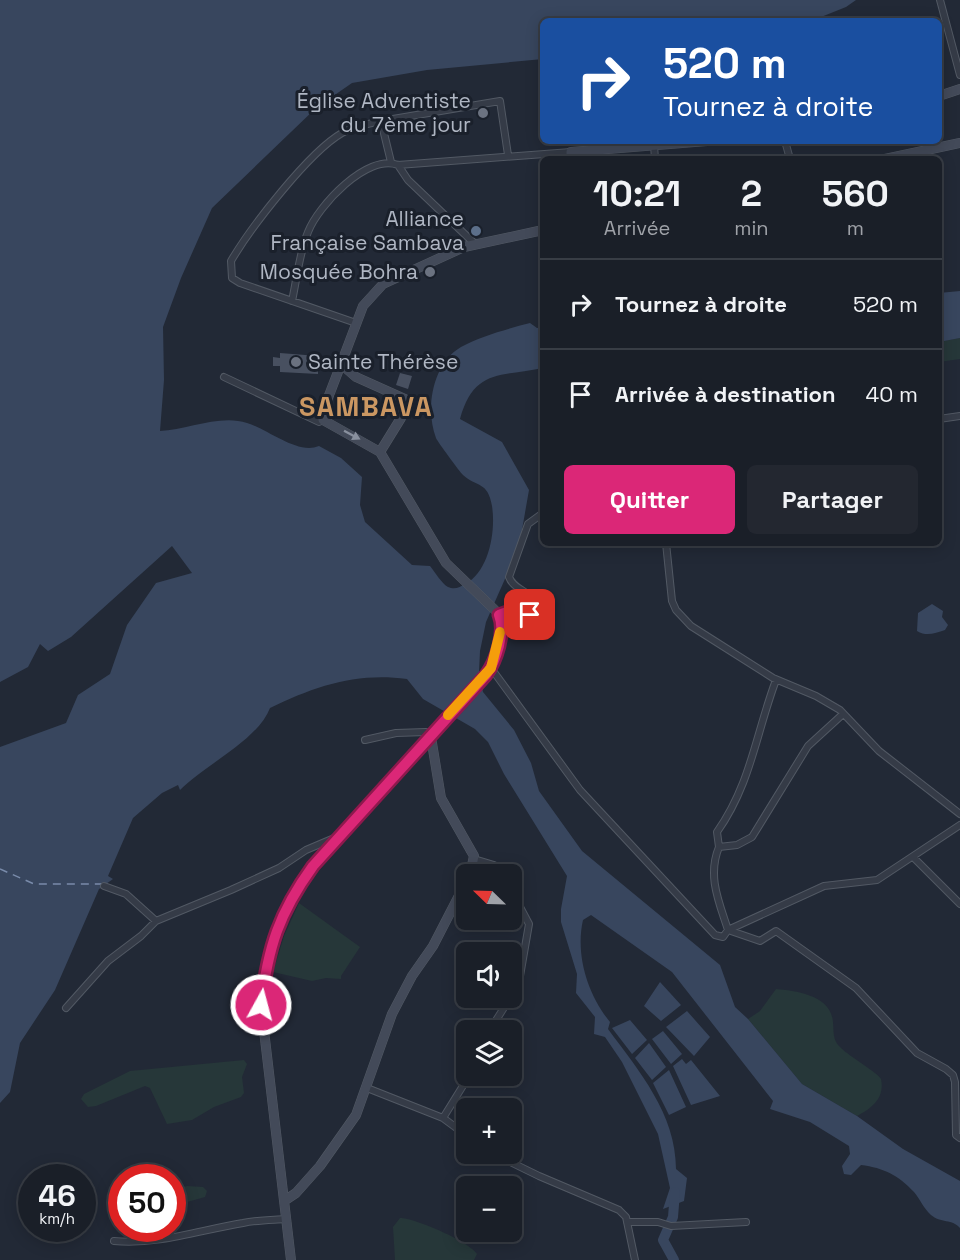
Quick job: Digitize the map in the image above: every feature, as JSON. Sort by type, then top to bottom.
[{"type":"main road","points":[[942,95],[960,90]]},
{"type":"main road","points":[[899,156],[960,143]]},
{"type":"main road","points":[[571,155],[667,144]]},
{"type":"main road","points":[[291,1260],[261,1005],[265,969],[284,910],[313,866],[488,672],[500,635],[498,614],[462,579],[436,549],[380,453],[323,420],[323,411],[363,306],[383,284],[475,244],[540,231]]},
{"type":"main road","points":[[341,364],[356,377],[405,399],[401,418],[380,453]]},
{"type":"main road","points":[[431,736],[441,798],[469,843],[474,860],[473,864]]},
{"type":"main road","points":[[284,1201],[296,1193],[343,1136],[356,1114],[392,1014],[412,976],[433,946],[456,901]]},
{"type":"street","points":[[940,0],[960,75]]},
{"type":"street","points":[[356,323],[232,278],[231,261],[291,180],[328,142],[358,126],[500,100],[508,155]]},
{"type":"street","points":[[381,121],[391,162]]},
{"type":"street","points":[[654,145],[655,156]]},
{"type":"street","points":[[292,301],[304,242],[313,220],[327,202],[360,172],[375,165],[391,162],[398,165],[508,155],[571,155]]},
{"type":"street","points":[[398,165],[408,180],[475,244]]},
{"type":"street","points":[[224,377],[319,422],[323,420]]},
{"type":"street","points":[[942,419],[960,416]]},
{"type":"street","points":[[498,614],[507,612],[528,619],[534,601],[532,597],[514,587],[509,577],[528,524],[540,515]]},
{"type":"street","points":[[666,546],[672,601],[676,610],[691,626],[776,680],[816,696],[843,714],[879,751],[960,814]]},
{"type":"street","points":[[488,672],[580,790],[715,935],[723,937],[728,930],[824,886],[877,880],[914,858],[960,825]]},
{"type":"street","points":[[728,930],[713,886],[715,858],[719,847],[717,832],[735,805],[751,767],[776,680]]},
{"type":"street","points":[[719,847],[737,845],[752,837],[808,746],[843,714]]},
{"type":"street","points":[[365,740],[396,733],[426,732],[431,736]]},
{"type":"street","points":[[66,1008],[108,962],[156,921],[279,868],[314,846],[341,836]]},
{"type":"street","points":[[914,858],[960,904]]},
{"type":"street","points":[[474,860],[490,864]]},
{"type":"street","points":[[104,886],[132,898],[156,921]]},
{"type":"street","points":[[522,911],[529,924],[522,964]]},
{"type":"street","points":[[728,930],[760,941],[776,931],[785,936],[799,950],[818,959],[856,988],[916,1053],[952,1075],[956,1082],[956,1135],[960,1138]]},
{"type":"street","points":[[443,1118],[463,1086]]},
{"type":"street","points":[[367,1088],[443,1118],[456,1128]]},
{"type":"street","points":[[514,1164],[619,1210],[627,1222],[634,1260]]},
{"type":"street","points":[[186,1236],[244,1223],[285,1219]]},
{"type":"street","points":[[627,1222],[658,1222],[670,1226],[746,1222]]},
{"type":"shaded area","points":[[960,338],[960,359],[942,362],[942,341]]},
{"type":"shaded area","points":[[299,903],[360,947],[341,979],[326,978],[312,981],[273,972],[284,936]]},
{"type":"shaded area","points":[[776,989],[811,996],[826,1006],[831,1013],[834,1036],[838,1045],[881,1079],[879,1097],[868,1110],[857,1116],[802,1084],[748,1019],[760,1011]]},
{"type":"shaded area","points":[[244,1060],[247,1064],[242,1077],[244,1093],[241,1097],[214,1107],[192,1120],[167,1124],[150,1088],[145,1086],[96,1106],[88,1107],[81,1099],[84,1094],[130,1071]]},
{"type":"shaded area","points":[[186,1186],[203,1187],[207,1191],[205,1197],[186,1202]]},
{"type":"shaded area","points":[[400,1218],[429,1226],[454,1237],[456,1242],[462,1242],[477,1254],[474,1260],[395,1260],[393,1227]]},
{"type":"water","points":[[0,0],[856,0],[846,7],[818,18],[540,18],[540,59],[427,70],[352,83],[316,108],[212,208],[181,278],[163,327],[164,380],[160,431],[215,421],[237,421],[255,426],[301,447],[319,446],[341,458],[362,477],[360,505],[365,522],[412,565],[430,566],[441,581],[451,588],[457,588],[473,578],[485,561],[492,539],[493,516],[488,492],[463,475],[436,438],[431,401],[437,376],[451,355],[469,343],[530,323],[540,328],[540,368],[501,375],[481,383],[466,403],[460,419],[502,442],[529,490],[519,547],[486,622],[480,651],[479,672],[483,692],[514,730],[531,763],[539,791],[582,851],[720,965],[735,1007],[748,1019],[802,1084],[857,1116],[903,1149],[960,1181],[960,1228],[954,1223],[931,1215],[914,1192],[890,1173],[861,1165],[851,1175],[844,1174],[842,1166],[850,1154],[849,1146],[810,1122],[770,1109],[773,1101],[672,972],[591,915],[583,920],[581,933],[585,974],[595,1000],[610,1022],[608,1029],[643,1077],[663,1112],[670,1130],[676,1169],[687,1178],[684,1201],[663,1209],[670,1188],[658,1134],[622,1062],[605,1037],[594,1034],[595,1017],[576,993],[577,974],[561,922],[567,876],[504,774],[488,742],[475,729],[423,699],[407,679],[371,677],[354,679],[320,687],[270,708],[255,731],[243,741],[180,790],[178,785],[162,793],[133,818],[108,876],[113,879],[99,889],[55,990],[20,1043],[10,1092],[0,1103],[0,747],[66,723],[78,695],[110,674],[127,625],[156,583],[192,573],[172,546],[71,637],[48,651],[40,644],[28,667],[0,682]]},
{"type":"water","points":[[960,291],[960,338],[942,341],[942,293]]},
{"type":"water","points":[[932,604],[943,611],[942,617],[948,625],[945,630],[928,634],[921,633],[917,631],[918,613]]},
{"type":"water","points":[[660,982],[681,1005],[661,1021],[644,1006]]},
{"type":"water","points":[[687,1011],[710,1037],[694,1056],[666,1027]]},
{"type":"water","points":[[630,1020],[647,1040],[632,1054],[612,1028]]},
{"type":"water","points":[[663,1031],[682,1054],[671,1064],[652,1039]]},
{"type":"water","points":[[649,1043],[666,1067],[652,1080],[635,1058]]},
{"type":"water","points":[[682,1059],[686,1064],[691,1060],[720,1096],[691,1105],[673,1066]]},
{"type":"water","points":[[669,1070],[686,1107],[669,1115],[653,1083]]},
{"type":"building","name":"Sainte Thérèse","points":[[280,353],[318,356],[318,374],[280,372],[280,366],[273,366],[273,357],[280,358]]},
{"type":"building","points":[[400,373],[412,376],[408,389],[396,385]]},
{"type":"waterway","points":[[674,1260],[663,1240],[673,1217],[675,1192]]},
{"type":"ferry route","points":[[0,869],[34,884],[103,884]]},
{"type":"slow traffic","points":[[448,715],[491,668],[500,632]]},
{"type":"place","name":"Église Adventiste du 7ème jour","points":[[483,113]]},
{"type":"place","name":"Alliance Française Sambava","points":[[476,231]]},
{"type":"place","name":"Mosquée Bohra","points":[[430,272]]},
{"type":"place","name":"Sainte Thérèse","points":[[296,362]]},
{"type":"district","name":"SAMBAVA","points":[[366,407]]},
{"type":"route","points":[[261,1005],[265,969],[275,936],[284,910],[299,885],[313,866],[486,675],[496,655],[500,635],[499,615],[507,612],[528,619],[530,615]]}]
